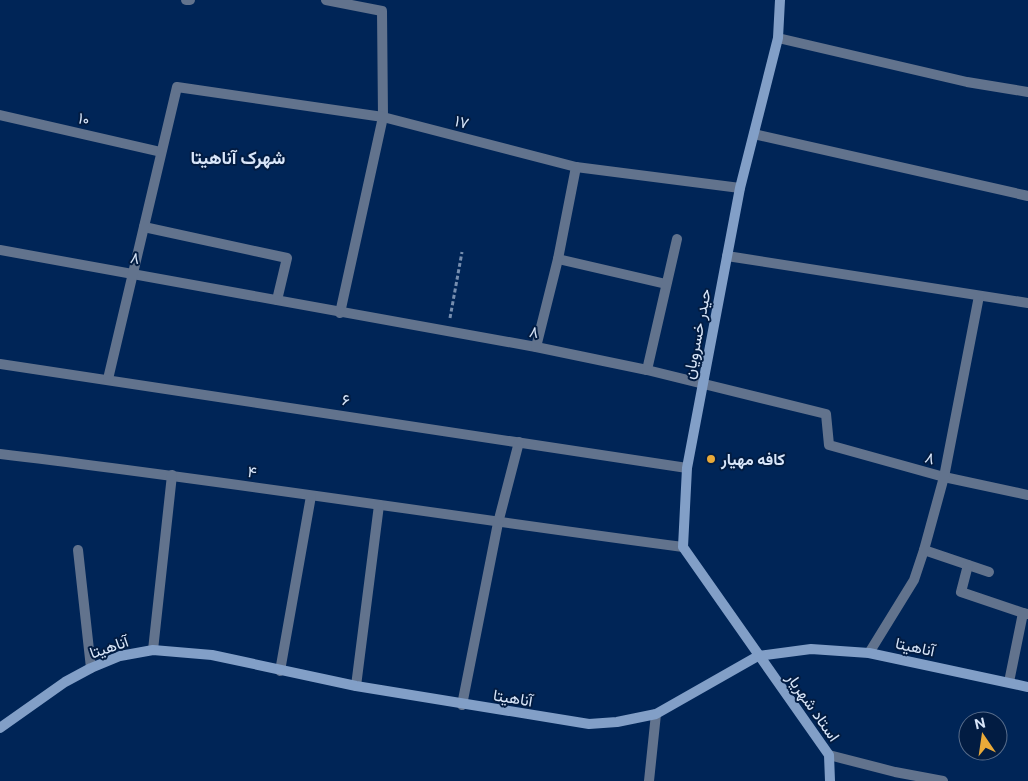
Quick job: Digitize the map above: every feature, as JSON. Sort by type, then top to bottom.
[{"type":"street","points":[[326,0],[382,11],[383,117],[340,313]]},
{"type":"street","name":"حیدر خسرویان","points":[[684,547],[687,468],[740,188],[778,38],[780,0]]},
{"type":"street","points":[[778,38],[967,82],[1028,92]]},
{"type":"street","name":"۱۷","points":[[161,152],[177,87],[383,117],[576,167],[740,188]]},
{"type":"street","name":"۱۰","points":[[0,115],[161,152]]},
{"type":"street","points":[[754,134],[1028,196]]},
{"type":"street","points":[[108,379],[161,152]]},
{"type":"street","points":[[536,348],[558,259],[576,167]]},
{"type":"street","points":[[144,227],[287,258],[277,300]]},
{"type":"street","points":[[647,370],[677,238]]},
{"type":"street","name":"۸","points":[[0,250],[133,273],[647,370],[826,414],[829,445],[944,477],[1028,495]]},
{"type":"street","points":[[727,256],[1028,303]]},
{"type":"street","points":[[558,259],[666,284]]},
{"type":"street","points":[[868,653],[914,580],[924,550],[944,477],[979,296]]},
{"type":"street","name":"۶","points":[[0,364],[687,468]]},
{"type":"street","points":[[462,705],[498,523],[519,442]]},
{"type":"street","name":"۴","points":[[0,454],[172,475],[498,523],[684,547]]},
{"type":"street","points":[[154,650],[172,475]]},
{"type":"street","points":[[280,671],[311,496]]},
{"type":"street","points":[[356,686],[379,505]]},
{"type":"street","points":[[684,547],[758,656]]},
{"type":"street","points":[[78,550],[91,668]]},
{"type":"street","points":[[924,550],[989,572]]},
{"type":"street","points":[[968,565],[961,592],[1026,614],[1009,682]]},
{"type":"street","name":"آناهیتا","points":[[0,728],[65,682],[91,668],[120,656],[154,650],[212,655],[356,686],[462,705],[589,724],[617,722],[656,714],[758,656],[811,649],[868,653],[1028,687]]},
{"type":"street","name":"استاد شهریار","points":[[758,656],[829,755],[830,781]]},
{"type":"street","points":[[649,781],[656,714]]},
{"type":"street","points":[[829,755],[894,777],[943,781]]},
{"type":"path","points":[[447,332],[462,252]]},
{"type":"place","name":"کافه مهیار","points":[[711,459]]},
{"type":"district","name":"شهرک آناهیتا","points":[[238,157]]}]
